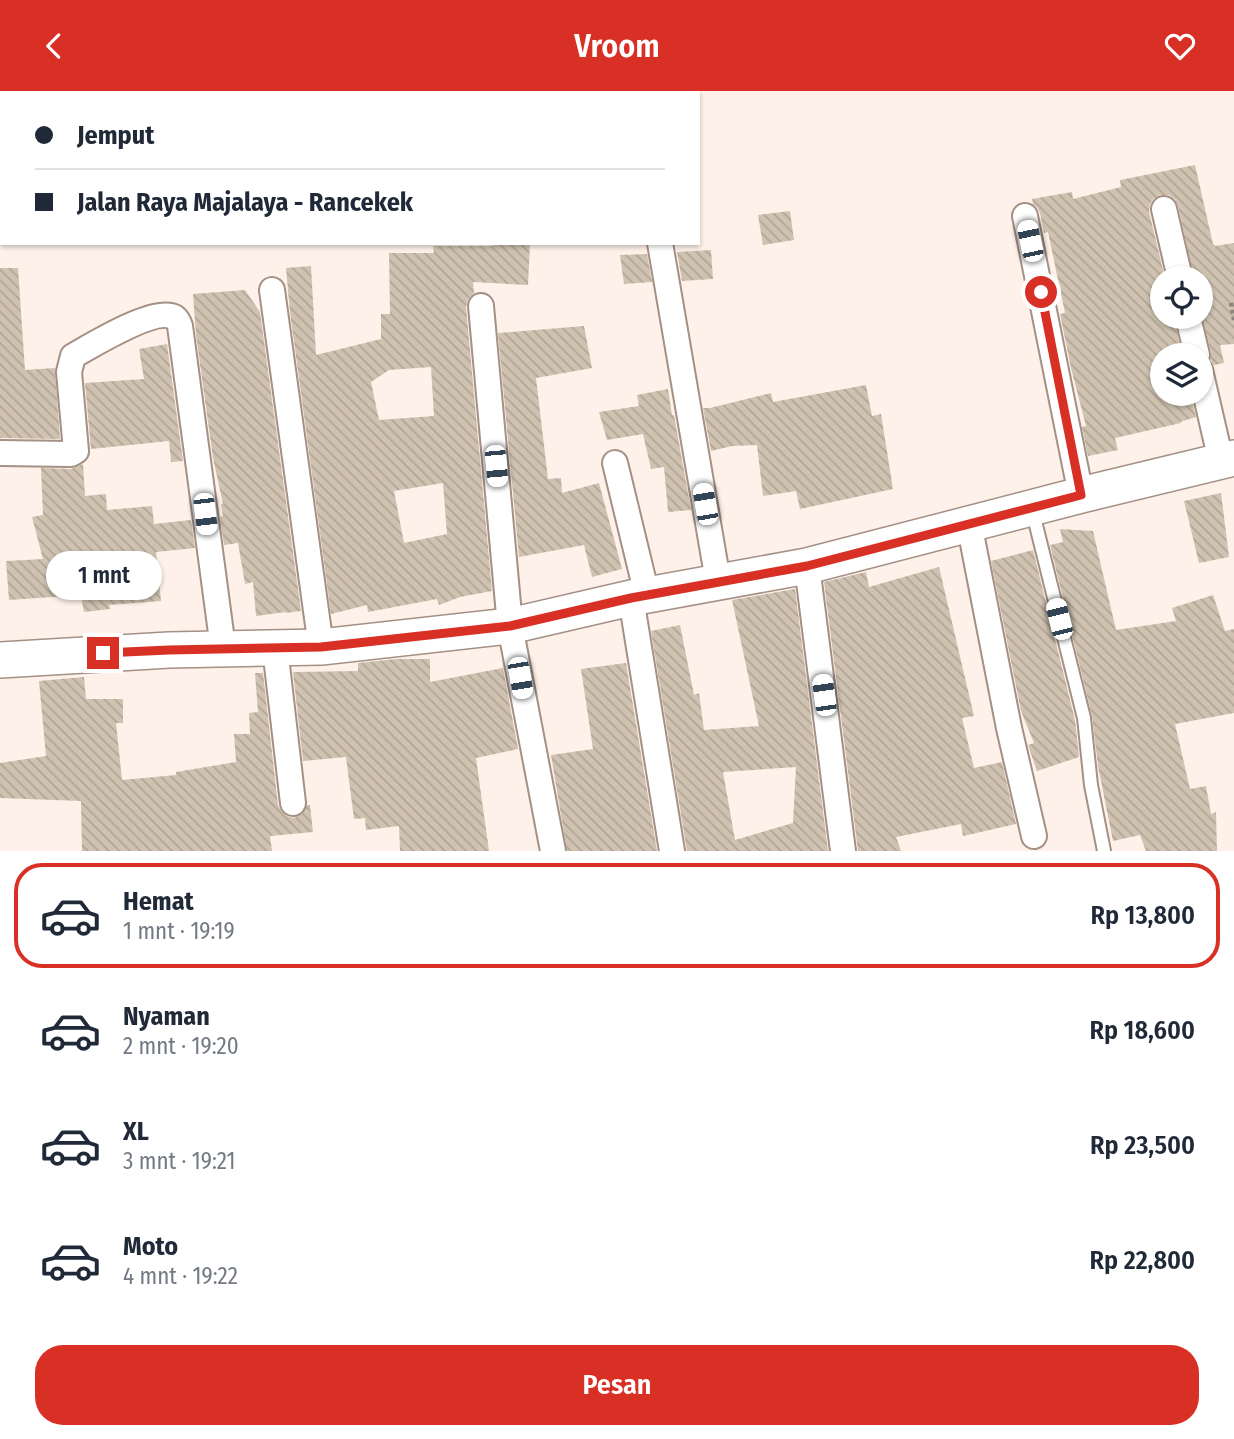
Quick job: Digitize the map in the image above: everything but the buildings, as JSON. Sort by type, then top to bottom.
[{"type":"main road","points":[[0,660],[126,652],[321,647],[510,626],[639,596],[807,566],[1228,459]]},
{"type":"street","points":[[1164,209],[1177,266]]},
{"type":"street","points":[[1025,216],[1081,495]]},
{"type":"street","points":[[660,245],[718,581]]},
{"type":"street","points":[[272,290],[321,647]]},
{"type":"street","points":[[481,306],[510,626],[553,851]]},
{"type":"street","points":[[0,453],[71,454],[76,451],[69,372],[73,356],[132,324],[173,316],[180,326],[223,649]]},
{"type":"street","points":[[1211,406],[1228,459]]},
{"type":"street","points":[[615,463],[639,596],[672,851]]},
{"type":"street","points":[[970,523],[1009,729],[1034,836]]},
{"type":"street","points":[[807,566],[843,851]]},
{"type":"street","points":[[275,648],[293,803]]},
{"type":"lane","points":[[1031,508],[1084,718],[1091,785],[1104,851]]},
{"type":"path","points":[[1231,303],[1234,320]]},
{"type":"route","points":[[103,653],[321,647],[510,626],[631,598],[807,566],[1081,495],[1041,292]]}]
